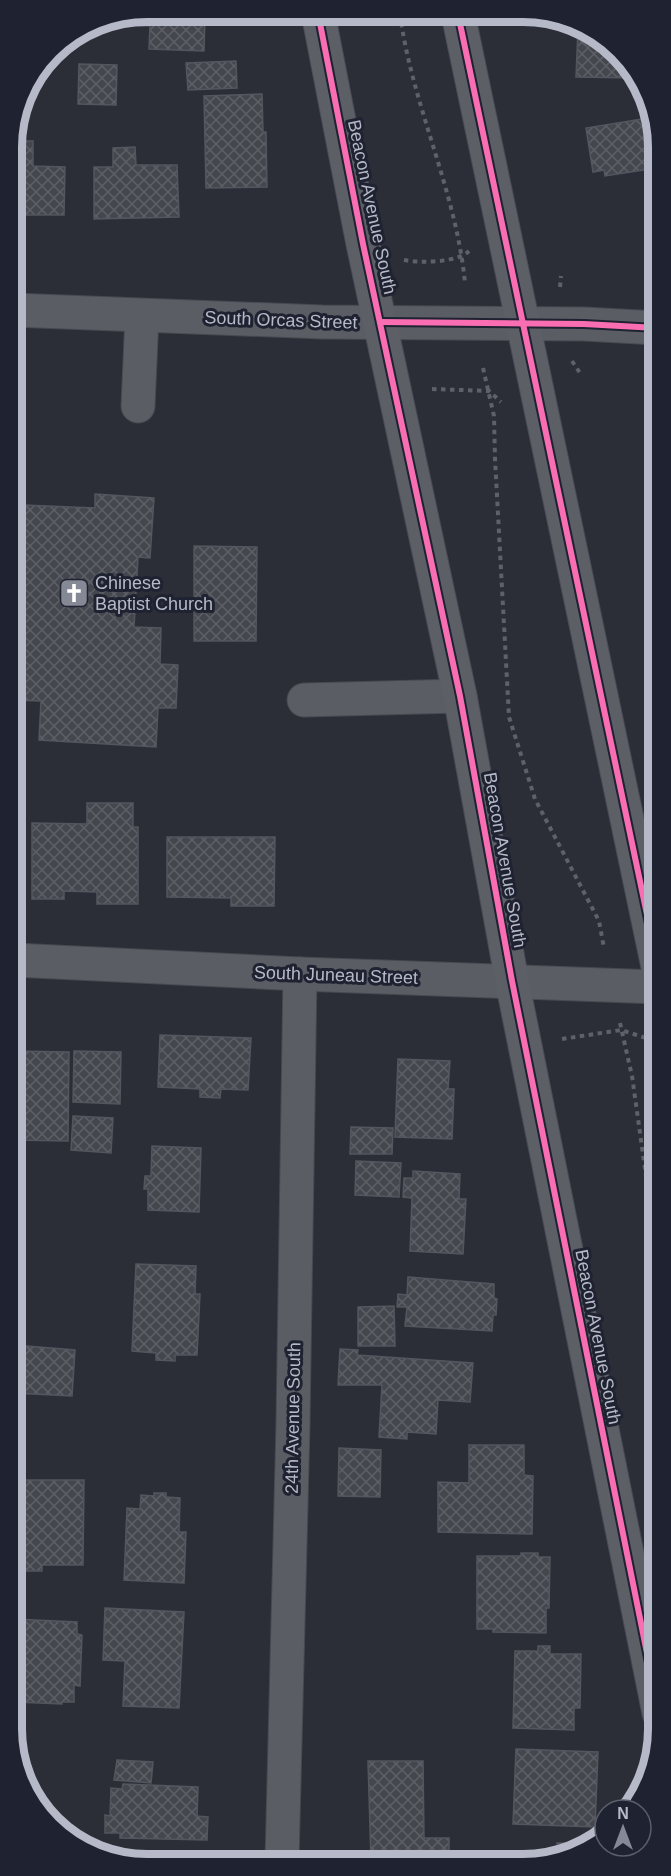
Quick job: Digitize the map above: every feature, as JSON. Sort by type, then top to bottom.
[{"type":"main road","points":[[460,22],[648,919]]},
{"type":"main road","name":"Beacon Avenue South","points":[[320,23],[363,244],[460,696],[512,981],[648,1658]]},
{"type":"street","name":"South Orcas Street","points":[[23,310],[648,328]]},
{"type":"street","points":[[138,406],[142,315]]},
{"type":"street","points":[[304,700],[460,696]]},
{"type":"street","name":"South Juneau Street","points":[[22,960],[300,974],[648,987]]},
{"type":"street","name":"24th Avenue South","points":[[282,1854],[293,1424],[300,974]]},
{"type":"path","points":[[401,22],[404,47],[448,195],[462,256],[465,283]]},
{"type":"path","points":[[399,260],[428,262],[462,256],[475,248]]},
{"type":"path","points":[[560,288],[561,276]]},
{"type":"path","points":[[572,361],[580,373]]},
{"type":"path","points":[[483,368],[494,416],[509,717],[535,799],[599,921],[605,957]]},
{"type":"path","points":[[429,389],[489,391],[498,400],[509,402]]},
{"type":"path","points":[[619,1020],[632,1076],[647,1183],[648,1280]]},
{"type":"path","points":[[555,1040],[621,1030],[646,1038]]},
{"type":"building","points":[[205,23],[204,51],[149,49],[150,26],[133,25]]},
{"type":"building","points":[[578,35],[600,48],[627,78],[576,77]]},
{"type":"building","points":[[236,61],[237,88],[188,90],[186,63]]},
{"type":"building","points":[[79,64],[117,65],[116,105],[78,104]]},
{"type":"building","points":[[262,94],[263,132],[266,132],[267,187],[206,188],[204,96]]},
{"type":"building","points":[[640,109],[642,109],[646,123],[648,169],[605,176],[604,170],[593,172],[586,128],[642,119]]},
{"type":"building","points":[[23,141],[33,141],[33,166],[65,167],[64,215],[23,215]]},
{"type":"building","points":[[135,147],[136,165],[177,165],[179,217],[94,219],[94,167],[113,167],[113,148]]},
{"type":"building","name":"Chinese Baptist Church","points":[[95,494],[154,498],[150,558],[138,557],[134,627],[161,628],[160,664],[178,665],[176,708],[158,708],[156,747],[39,740],[41,701],[23,700],[24,505],[95,508]]},
{"type":"building","points":[[194,546],[257,547],[256,641],[194,641]]},
{"type":"building","points":[[87,803],[133,803],[133,827],[138,827],[138,904],[97,904],[97,892],[64,891],[64,899],[32,899],[32,823],[87,824]]},
{"type":"building","points":[[167,837],[275,837],[274,906],[231,906],[231,898],[167,897]]},
{"type":"building","points":[[160,1035],[251,1038],[248,1090],[221,1089],[220,1098],[200,1097],[200,1089],[158,1087]]},
{"type":"building","points":[[22,1051],[69,1052],[68,1141],[22,1140]]},
{"type":"building","points":[[74,1051],[121,1052],[120,1104],[73,1102]]},
{"type":"building","points":[[398,1059],[450,1061],[448,1089],[454,1089],[452,1139],[395,1137]]},
{"type":"building","points":[[73,1116],[113,1118],[111,1153],[71,1150]]},
{"type":"building","points":[[351,1127],[393,1128],[392,1154],[350,1154]]},
{"type":"building","points":[[152,1146],[201,1148],[199,1212],[148,1210],[148,1189],[144,1189],[145,1176],[151,1176]]},
{"type":"building","points":[[356,1161],[401,1163],[399,1197],[355,1195]]},
{"type":"building","points":[[413,1171],[460,1174],[459,1199],[466,1199],[463,1254],[410,1251],[412,1198],[403,1197],[404,1178],[413,1178]]},
{"type":"building","points":[[136,1264],[196,1266],[195,1294],[200,1294],[197,1355],[175,1355],[175,1361],[156,1360],[156,1353],[132,1351]]},
{"type":"building","points":[[408,1277],[494,1284],[494,1298],[497,1299],[492,1331],[405,1326],[407,1307],[397,1307],[398,1294],[407,1295]]},
{"type":"building","points":[[394,1306],[395,1346],[358,1346],[358,1307]]},
{"type":"building","points":[[22,1346],[75,1350],[72,1396],[22,1393]]},
{"type":"building","points":[[340,1349],[358,1350],[357,1355],[473,1363],[470,1402],[438,1400],[436,1434],[407,1432],[407,1439],[379,1437],[382,1385],[338,1385]]},
{"type":"building","points":[[469,1445],[524,1445],[524,1475],[533,1476],[532,1534],[438,1532],[438,1482],[469,1483]]},
{"type":"building","points":[[339,1448],[381,1450],[380,1497],[338,1496]]},
{"type":"building","points":[[22,1480],[84,1480],[83,1565],[42,1565],[42,1571],[22,1571]]},
{"type":"building","points":[[154,1493],[166,1493],[166,1497],[180,1498],[179,1532],[186,1532],[184,1583],[124,1580],[127,1508],[140,1509],[141,1495],[154,1496]]},
{"type":"building","points":[[521,1553],[538,1553],[538,1557],[550,1557],[546,1633],[493,1632],[493,1629],[477,1629],[477,1556],[521,1556]]},
{"type":"building","points":[[105,1608],[184,1612],[179,1708],[123,1706],[125,1661],[103,1660]]},
{"type":"building","points":[[22,1619],[77,1622],[77,1634],[82,1635],[80,1686],[74,1685],[74,1702],[62,1702],[62,1704],[22,1702]]},
{"type":"building","points":[[538,1646],[550,1646],[550,1654],[581,1654],[580,1708],[574,1708],[574,1730],[513,1728],[515,1651],[538,1651]]},
{"type":"building","points":[[516,1749],[598,1752],[596,1798],[593,1798],[593,1827],[513,1824]]},
{"type":"building","points":[[117,1760],[153,1762],[151,1783],[114,1780]]},
{"type":"building","points":[[368,1761],[423,1761],[424,1838],[449,1838],[449,1854],[371,1854]]},
{"type":"building","points":[[123,1784],[198,1787],[197,1816],[208,1817],[207,1840],[120,1838],[120,1833],[105,1833],[105,1815],[110,1816],[111,1788],[122,1789]]},
{"type":"building","points":[[557,1843],[572,1844],[564,1847],[557,1849]]},
{"type":"cycle path","points":[[460,22],[648,919]]},
{"type":"cycle path","points":[[320,23],[363,244],[460,696],[512,981],[648,1658]]},
{"type":"cycle path","points":[[380,322],[584,324],[648,328]]},
{"type":"place","name":"Chinese Baptist Church","points":[[74,593]]}]
